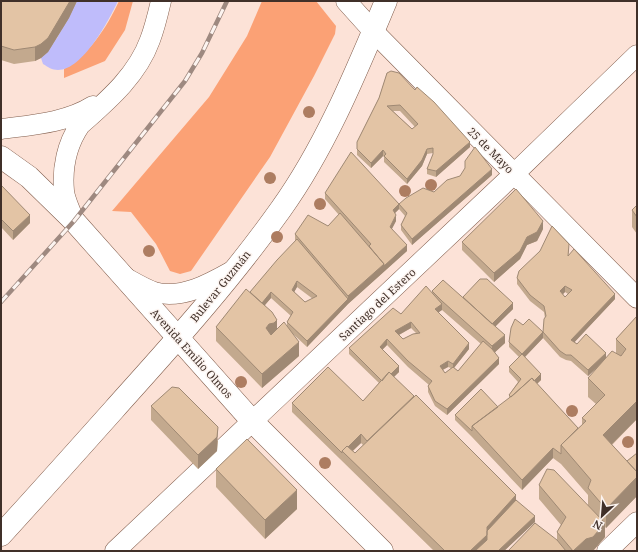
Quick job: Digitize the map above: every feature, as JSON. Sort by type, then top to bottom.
[{"type":"main road","name":"Bulevar Guzmán","points":[[1,535],[179,338],[234,270],[281,208],[313,158],[341,102],[386,1]]},
{"type":"main road","name":"Avenida Emilio Olmos","points":[[1,157],[29,177],[74,220],[253,422],[382,551]]},
{"type":"street","points":[[74,220],[64,192],[64,171],[67,152],[75,132],[80,125],[118,90],[133,72],[150,41],[162,1]]},
{"type":"street","name":"25 de Mayo","points":[[346,1],[373,31],[637,298]]},
{"type":"street","name":"Santiago del Estero","points":[[116,551],[515,173],[637,55]]},
{"type":"street","points":[[1,129],[53,121],[77,114],[90,108],[118,90]]},
{"type":"street","points":[[126,278],[154,292],[179,293],[198,288],[234,270]]},
{"type":"street","points":[[607,551],[637,522]]},
{"type":"shaded area","points":[[119,1],[133,1],[125,30],[105,61],[64,78],[64,69],[82,56],[96,40],[109,21]]},
{"type":"shaded area","points":[[262,1],[316,1],[336,26],[335,34],[270,157],[191,271],[180,274],[170,271],[156,244],[131,212],[112,211],[209,97],[247,36]]},
{"type":"water","points":[[77,1],[118,1],[102,31],[86,53],[77,62],[67,68],[58,70],[52,69],[43,64],[41,58],[57,38]]},
{"type":"building","points":[[1,1],[70,1],[48,38],[35,47],[14,50],[1,46]]},
{"type":"building","points":[[391,71],[399,73],[415,90],[417,87],[434,102],[470,142],[436,171],[427,169],[433,154],[433,148],[427,149],[422,160],[407,179],[384,156],[386,154],[383,150],[371,163],[357,149],[357,142],[379,98],[387,73]],"holes":[[[400,105],[418,124],[412,129],[387,106]]]},
{"type":"building","points":[[475,147],[492,169],[412,239],[401,225],[407,213],[399,204],[423,188],[434,192],[447,180],[460,176],[465,168],[465,161]]},
{"type":"building","points":[[351,152],[399,204],[393,210],[396,215],[390,227],[407,245],[384,266],[369,246],[371,244],[325,193]]},
{"type":"building","points":[[1,185],[30,215],[13,231],[1,219]]},
{"type":"building","points":[[516,189],[543,221],[537,232],[527,237],[520,251],[494,273],[462,242]]},
{"type":"building","points":[[637,205],[637,217],[632,210]]},
{"type":"building","points":[[340,213],[384,264],[348,296],[295,234],[308,215],[328,226]]},
{"type":"building","points":[[552,226],[569,244],[568,256],[574,249],[615,294],[571,340],[577,344],[586,334],[606,353],[588,370],[571,355],[566,355],[560,351],[543,332],[544,319],[546,316],[544,306],[530,295],[517,278],[519,271],[540,251]],"holes":[[[565,286],[572,290],[565,297],[560,291]]]},
{"type":"building","points":[[297,239],[348,299],[307,341],[287,322],[293,312],[271,292],[262,303],[250,292]],"holes":[[[297,281],[317,296],[305,302],[292,290]]]},
{"type":"building","points":[[480,279],[487,279],[513,303],[492,324],[463,297]]},
{"type":"building","points":[[443,280],[505,335],[492,346],[432,291]]},
{"type":"building","points":[[426,286],[442,304],[435,309],[469,343],[453,364],[448,361],[440,366],[445,373],[453,367],[458,371],[483,341],[499,358],[447,409],[435,401],[428,386],[432,381],[408,361],[387,339],[380,347],[399,366],[391,374],[389,372],[382,381],[349,348],[393,308],[401,314]],"holes":[[[411,322],[420,333],[413,334],[403,339],[395,331]]]},
{"type":"building","points":[[246,289],[272,312],[277,320],[274,323],[269,324],[266,328],[271,335],[284,322],[299,342],[262,374],[216,327]]},
{"type":"building","points":[[637,316],[637,401],[603,435],[637,472],[637,477],[606,509],[588,488],[591,480],[561,445],[586,421],[582,418],[605,395],[588,378],[612,351],[621,356],[626,349],[616,339]]},
{"type":"building","points":[[515,319],[523,325],[529,319],[543,332],[522,354],[509,342],[511,328]]},
{"type":"building","points":[[522,354],[541,374],[534,381],[532,378],[511,397],[509,395],[521,379],[509,367]]},
{"type":"building","points":[[328,367],[363,401],[389,372],[414,396],[367,441],[361,434],[342,451],[342,453],[292,403]]},
{"type":"building","points":[[532,378],[578,428],[561,445],[561,454],[553,448],[522,480],[472,426],[513,395]]},
{"type":"building","points":[[172,387],[179,388],[218,427],[217,437],[198,455],[151,406]]},
{"type":"building","points":[[481,389],[498,407],[472,426],[472,431],[455,415]]},
{"type":"building","points":[[416,395],[516,495],[487,527],[487,535],[470,551],[445,551],[342,451],[347,446],[355,453]]},
{"type":"building","points":[[247,439],[297,490],[265,520],[216,469]]},
{"type":"building","points":[[637,453],[637,472],[627,461]]},
{"type":"building","points":[[547,469],[554,470],[605,523],[593,537],[586,539],[573,551],[557,532],[566,517],[539,485]]},
{"type":"building","points":[[516,500],[535,516],[498,551],[475,551],[487,540],[487,531]]},
{"type":"building","points":[[535,523],[557,540],[566,551],[508,551]]},
{"type":"railway","points":[[1,302],[74,221],[185,81],[202,53],[227,1]]}]
